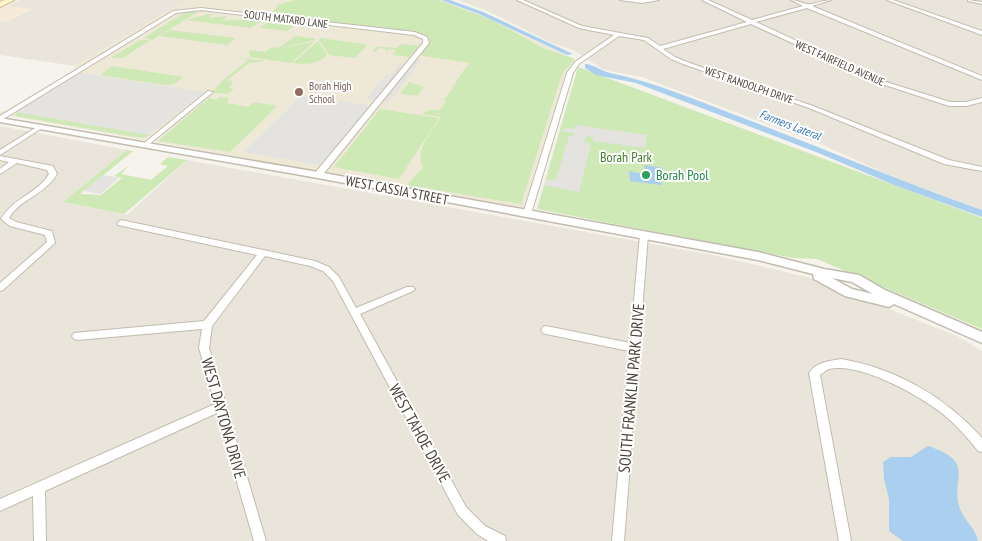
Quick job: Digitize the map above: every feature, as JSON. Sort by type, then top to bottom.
[{"type":"main road","points":[[0,5],[12,0]]},
{"type":"street","name":"WEST RANDOLPH DRIVE","points":[[519,0],[573,25],[646,39],[673,58],[685,63],[811,107],[947,162],[982,169]]},
{"type":"street","points":[[622,0],[642,2],[657,0]]},
{"type":"street","name":"WEST FAIRFIELD AVENUE","points":[[704,0],[868,77],[928,99],[958,105],[982,100]]},
{"type":"street","points":[[793,0],[982,78]]},
{"type":"street","points":[[660,48],[829,0]]},
{"type":"street","points":[[889,0],[981,32]]},
{"type":"street","points":[[970,0],[982,3]]},
{"type":"street","name":"SOUTH MATARO LANE","points":[[0,120],[175,12],[201,9],[416,34],[425,38],[426,43],[318,175]]},
{"type":"street","points":[[527,214],[573,68],[618,34]]},
{"type":"street","points":[[145,145],[210,92]]},
{"type":"street","name":"WEST CASSIA STREET","points":[[0,120],[318,175],[758,256],[794,265],[849,293],[931,315],[982,338]]},
{"type":"street","points":[[0,146],[36,126]]},
{"type":"street","points":[[0,153],[36,126]]},
{"type":"street","points":[[0,158],[50,168],[53,174],[49,181],[11,210],[5,219],[13,224],[49,233],[51,238],[46,248],[0,288]]},
{"type":"street","points":[[0,172],[14,162]]},
{"type":"street","name":"WEST TAHOE DRIVE","points":[[121,223],[312,263],[326,269],[336,279],[462,511],[481,530],[500,541]]},
{"type":"street","name":"SOUTH FRANKLIN PARK DRIVE","points":[[618,541],[644,235]]},
{"type":"street","points":[[77,336],[207,325],[262,253]]},
{"type":"street","points":[[354,313],[410,289]]},
{"type":"street","name":"WEST DAYTONA DRIVE","points":[[207,325],[204,348],[260,541]]},
{"type":"street","points":[[546,330],[634,348]]},
{"type":"street","points":[[846,541],[814,373],[819,367],[830,363],[849,365],[884,375],[918,392],[946,410],[982,446]]},
{"type":"street","points":[[0,506],[220,406]]},
{"type":"street","points":[[39,488],[40,541]]},
{"type":"shaded area","points":[[20,0],[186,0],[75,66],[0,55],[0,21],[7,21],[31,10],[7,6]]},
{"type":"shaded area","name":"Borah High School","points":[[186,0],[440,0],[481,15],[576,60],[566,73],[524,208],[0,114],[0,112],[7,110],[73,71],[75,66]]},
{"type":"shaded area","points":[[458,0],[982,0],[982,210],[896,178],[823,145],[642,77],[604,70],[573,50],[554,44],[485,10]]},
{"type":"shaded area","points":[[7,6],[32,9],[7,21],[0,21],[0,9]]},
{"type":"shaded area","points":[[410,58],[422,60],[389,102],[366,99],[386,74],[390,75],[399,64],[405,64]]},
{"type":"shaded area","points":[[74,72],[204,92],[149,135],[10,111]]},
{"type":"shaded area","points":[[302,95],[379,107],[330,167],[244,152]]},
{"type":"shaded area","points":[[576,125],[647,135],[645,148],[593,141],[594,137],[586,136],[584,142],[591,144],[579,192],[544,185],[546,179],[556,180],[569,136],[574,136],[575,133],[563,132],[564,128],[575,129]]},
{"type":"shaded area","points":[[0,126],[127,150],[63,202],[127,215],[187,160],[713,255],[810,278],[957,336],[982,351],[982,541],[0,541]]},
{"type":"shaded area","points":[[103,175],[119,178],[101,194],[84,191]]},
{"type":"green space","points":[[296,0],[438,0],[492,20],[543,48],[575,59],[562,74],[521,204],[407,185],[423,167],[421,160],[422,147],[441,117],[422,114],[429,110],[440,110],[446,101],[442,99],[445,99],[470,63],[423,56],[421,53],[430,40],[427,36],[420,33],[270,15],[279,4]]},
{"type":"green space","points":[[186,12],[198,12],[152,40],[144,38],[164,25],[169,25],[166,24]]},
{"type":"green space","points":[[208,14],[212,15],[209,18],[227,16],[223,20],[248,19],[247,21],[262,21],[250,28],[186,20]]},
{"type":"green space","points":[[269,21],[296,24],[287,31],[260,28]]},
{"type":"green space","points":[[170,30],[236,38],[227,45],[160,36]]},
{"type":"green space","points":[[296,36],[317,39],[271,51],[315,41],[291,63],[250,57],[249,50],[265,52],[272,47],[278,48]]},
{"type":"green space","points":[[320,38],[367,45],[355,58],[329,55],[319,40]]},
{"type":"green space","points":[[140,40],[150,40],[123,58],[111,58]]},
{"type":"green space","points":[[318,41],[327,55],[311,63],[293,63]]},
{"type":"green space","points":[[401,44],[420,46],[409,57],[393,55],[396,50],[389,49],[385,51],[386,49],[379,48],[375,52],[373,51],[376,47],[369,46],[396,48]]},
{"type":"green space","points":[[236,57],[265,61],[249,63],[227,80],[233,82],[229,88],[234,89],[228,94],[213,92],[221,82],[248,60]]},
{"type":"green space","points":[[112,66],[184,77],[174,84],[164,85],[100,75]]},
{"type":"green space","name":"Borah Park","points":[[578,67],[982,218],[982,329],[817,259],[793,258],[537,209]]},
{"type":"green space","points":[[409,82],[424,87],[419,96],[400,94]]},
{"type":"green space","points":[[219,97],[229,98],[227,103],[248,107],[254,102],[277,106],[230,152],[158,141],[209,98],[216,100]]},
{"type":"green space","points":[[380,109],[439,118],[399,179],[334,167]]},
{"type":"green space","points":[[17,112],[151,135],[142,138],[15,116]]},
{"type":"green space","points":[[127,150],[133,151],[80,194],[101,195],[122,178],[114,176],[128,166],[121,174],[151,180],[168,166],[160,164],[168,157],[187,160],[124,214],[63,202]]},
{"type":"water","name":"Borah Pool","points":[[645,165],[663,168],[661,185],[630,181],[629,171],[643,174]]},
{"type":"water","points":[[928,446],[944,452],[958,466],[958,500],[961,511],[978,541],[903,541],[889,531],[889,499],[884,479],[883,462],[891,457],[911,457]]},
{"type":"waterway","name":"Farmers Lateral","points":[[444,0],[481,13],[569,54]]},
{"type":"waterway","name":"Farmers Lateral","points":[[588,66],[599,73],[638,81],[824,152],[897,183],[982,214]]},
{"type":"place","name":"Borah High School","points":[[299,92]]},
{"type":"place","name":"Borah Pool","points":[[646,175]]}]
